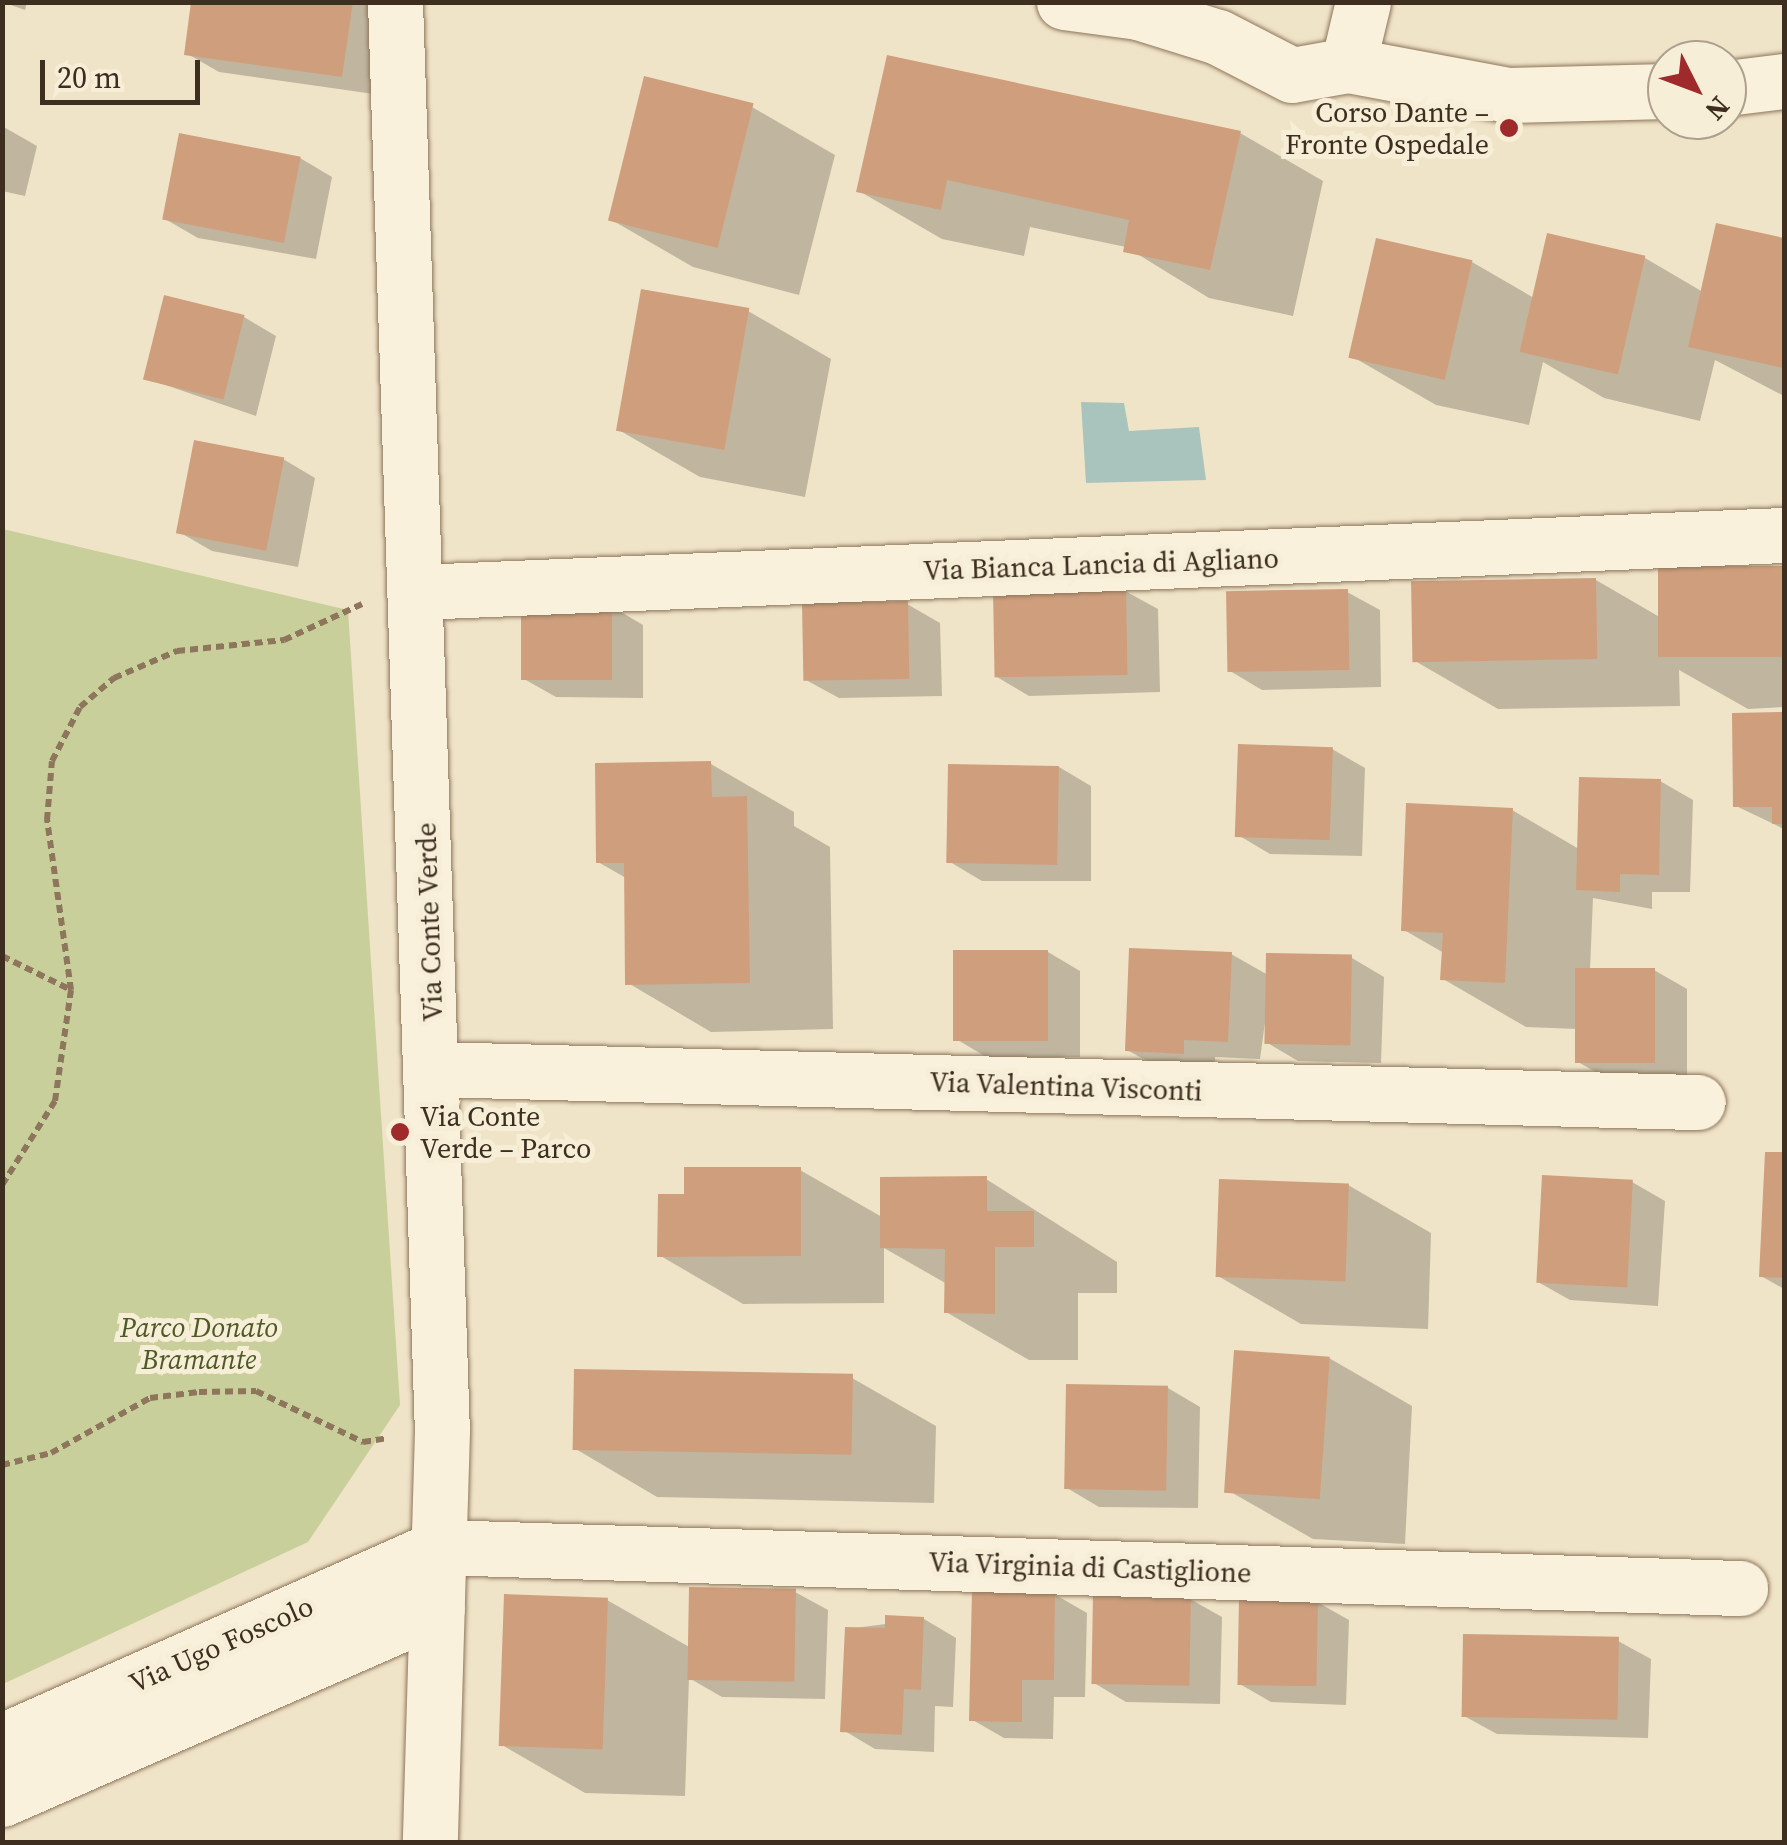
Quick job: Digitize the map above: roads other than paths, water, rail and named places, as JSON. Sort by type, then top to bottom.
[{"type":"street","name":"Via Conte Verde","points":[[395,2],[434,1069],[442,1431],[430,1842]]},
{"type":"street","points":[[1064,2],[1202,32],[1292,76],[1348,65],[1508,95],[1647,92]]},
{"type":"street","points":[[1348,65],[1363,2]]},
{"type":"street","points":[[1747,85],[1784,80]]},
{"type":"street","name":"Via Bianca Lancia di Agliano","points":[[418,592],[1784,535]]},
{"type":"street","name":"Via Valentina Visconti","points":[[434,1069],[1698,1102]]},
{"type":"street","name":"Via Virginia di Castiglione","points":[[440,1547],[1740,1588]]},
{"type":"street","name":"Via Ugo Foscolo","points":[[2,1741],[440,1547]]},
{"type":"street","name":"Via Ugo Foscolo","points":[[2,1799],[437,1608]]},
{"type":"water","points":[[1081,402],[1124,403],[1129,431],[1199,427],[1206,480],[1086,483]]},
{"type":"place","name":"Corso Dante – Fronte Ospedale","points":[[1509,128]]},
{"type":"place","name":"Via Conte Verde – Parco","points":[[400,1132]]},
{"type":"park label","name":"Parco Donato Bramante","points":[[199,1343]]}]
